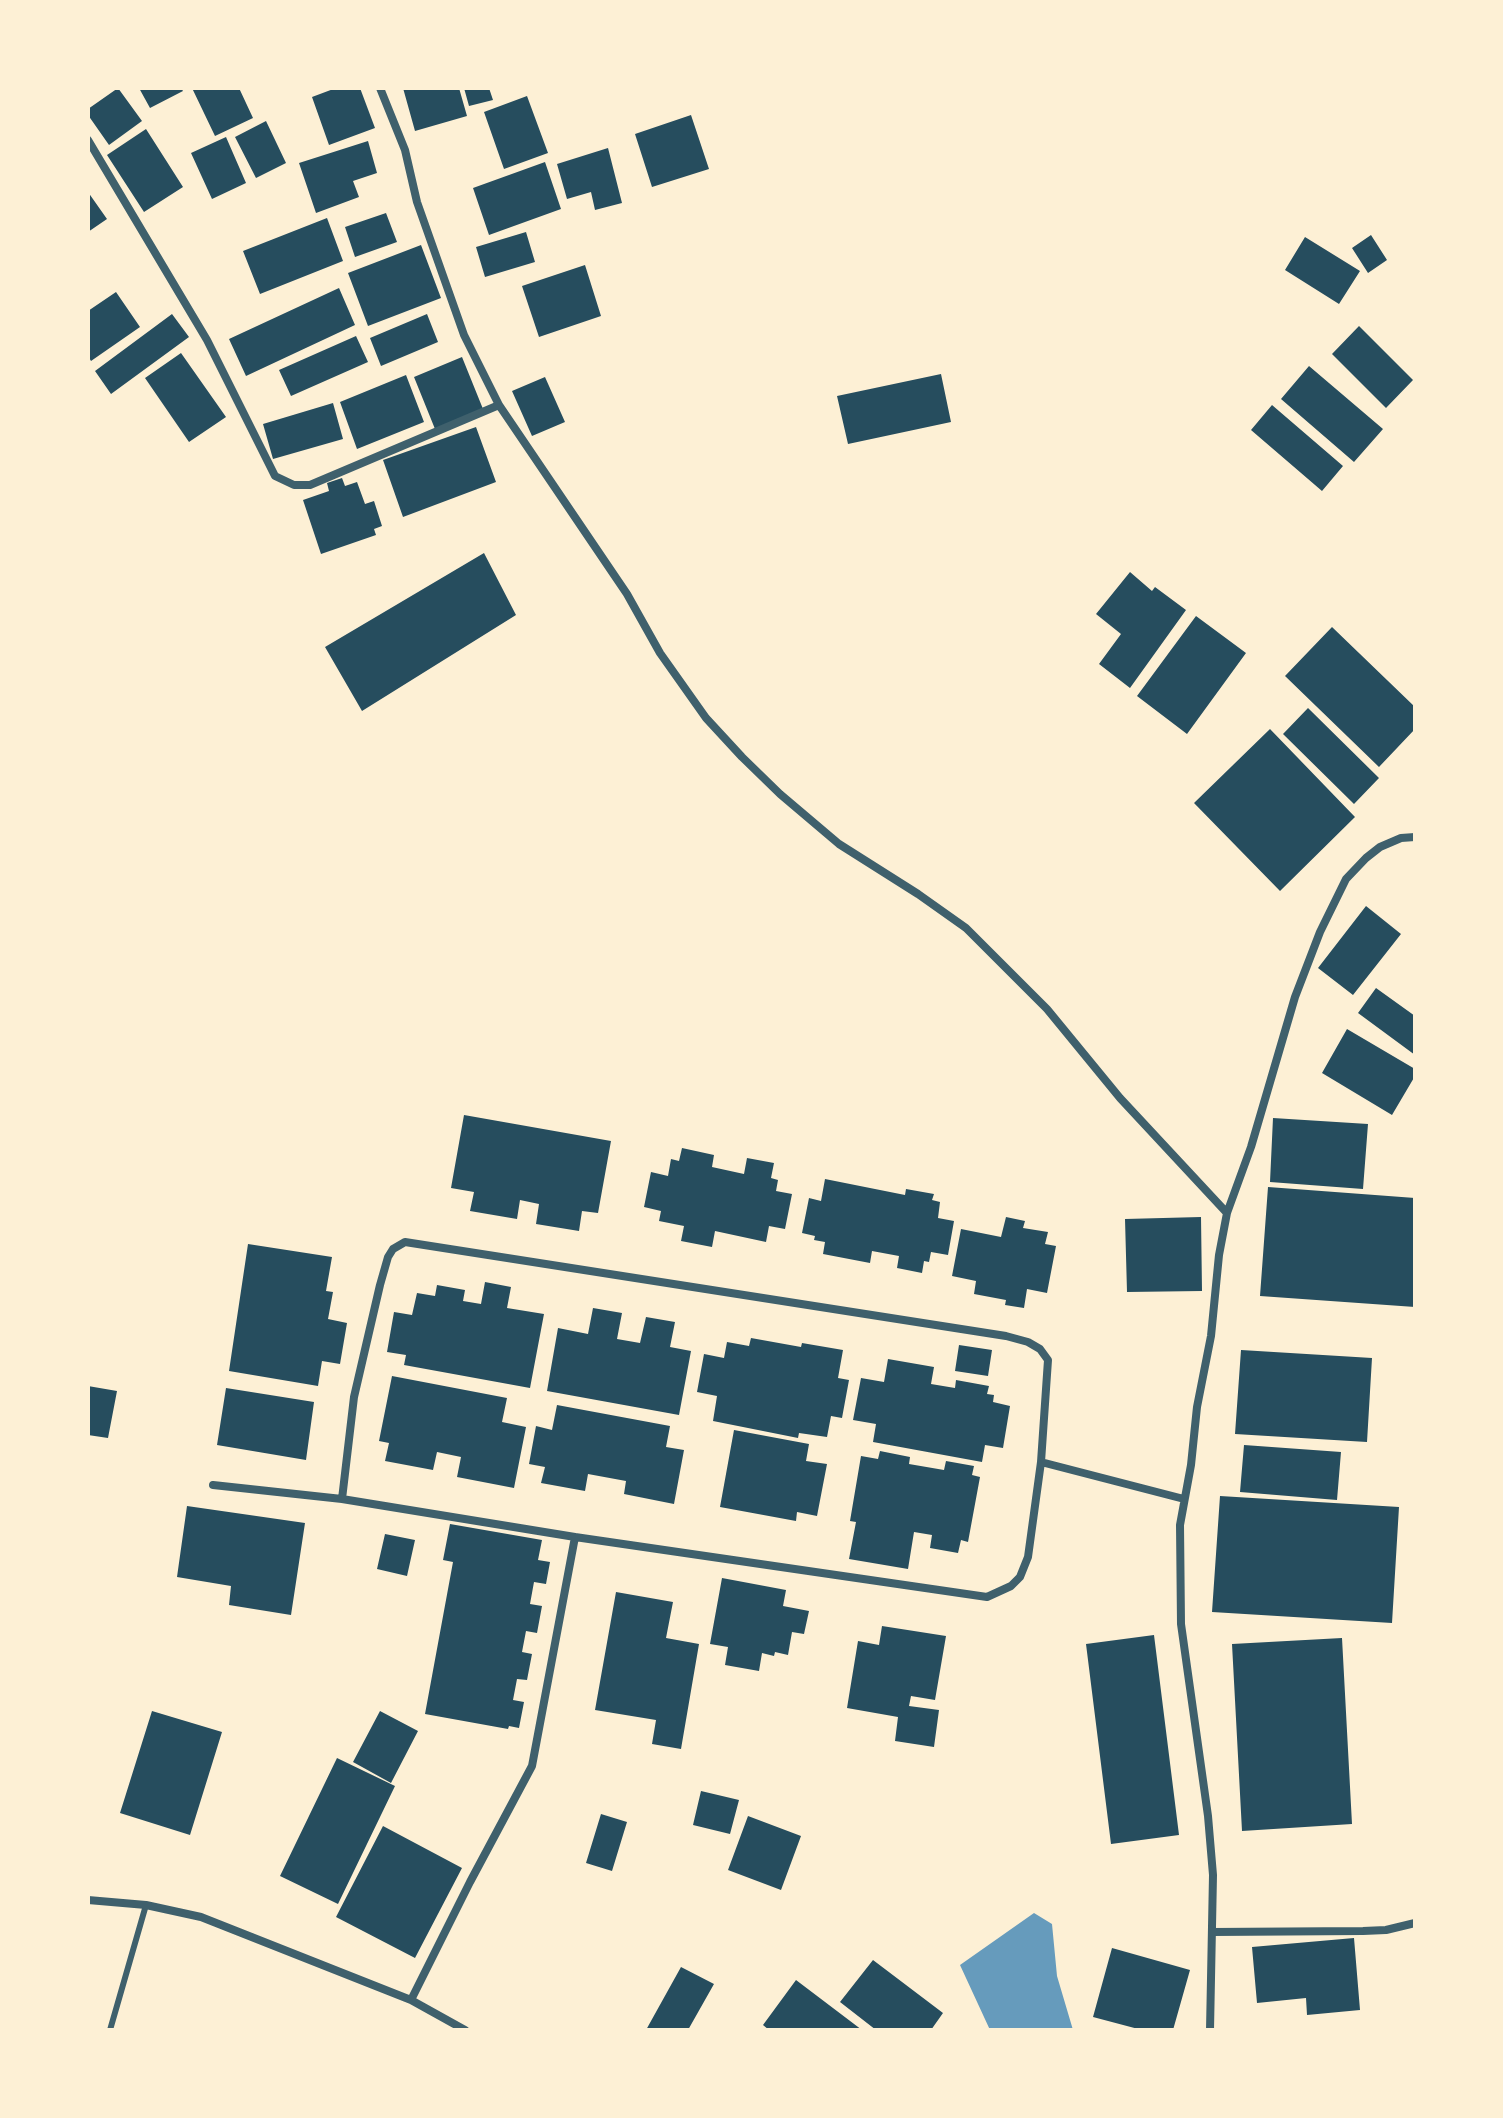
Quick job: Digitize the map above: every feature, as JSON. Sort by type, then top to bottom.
[{"type":"street","points":[[380,88],[405,150],[417,202],[464,335],[499,405],[627,594],[660,653],[706,718],[780,794],[839,844],[966,928],[1047,1009],[1120,1098],[1227,1213]]},
{"type":"street","points":[[88,140],[207,340],[275,476],[294,485],[310,485],[499,405]]},
{"type":"street","points":[[1210,2030],[1213,1875],[1208,1816],[1181,1624],[1180,1525],[1211,1336],[1219,1255],[1227,1213],[1255,1135],[1295,997],[1320,932],[1346,879],[1366,858],[1380,847],[1401,838],[1415,837]]},
{"type":"street","points":[[213,1485],[342,1499],[575,1537],[987,1597],[1011,1586],[1020,1577],[1028,1557],[1041,1462],[1048,1360],[1040,1349],[1028,1342],[1006,1336],[405,1242],[393,1249],[388,1257],[380,1285],[354,1397],[342,1499]]},
{"type":"street","points":[[1041,1462],[1184,1499]]},
{"type":"street","points":[[411,2000],[532,1766],[575,1537]]},
{"type":"street","points":[[88,1900],[146,1905],[201,1917],[411,2000],[465,2030]]},
{"type":"street","points":[[1212,1932],[1386,1930],[1415,1923]]},
{"type":"lane","points":[[110,2030],[146,1905]]},
{"type":"water","points":[[1034,1913],[1052,1924],[1057,1976],[1073,2030],[990,2030],[960,1965]]},
{"type":"building","points":[[118,88],[142,121],[109,145],[88,115],[88,109]]},
{"type":"building","points":[[139,88],[181,88],[183,91],[150,108]]},
{"type":"building","points":[[192,88],[239,88],[253,118],[215,136]]},
{"type":"building","points":[[336,88],[360,88],[375,128],[329,145],[312,97]]},
{"type":"building","points":[[403,88],[459,88],[467,116],[415,131]]},
{"type":"building","points":[[464,88],[489,88],[493,100],[469,106]]},
{"type":"building","points":[[527,96],[548,153],[504,169],[484,112]]},
{"type":"building","points":[[691,115],[709,169],[652,187],[635,134]]},
{"type":"building","points":[[266,121],[286,163],[256,178],[235,137]]},
{"type":"building","points":[[146,129],[183,187],[144,212],[107,155]]},
{"type":"building","points":[[226,137],[246,183],[212,199],[191,153]]},
{"type":"building","points":[[368,141],[377,173],[353,181],[359,197],[316,213],[299,163]]},
{"type":"building","points":[[608,148],[622,203],[595,210],[591,192],[567,199],[557,164]]},
{"type":"building","points":[[545,162],[561,209],[489,235],[473,188]]},
{"type":"building","points":[[88,192],[107,219],[88,232]]},
{"type":"building","points":[[386,213],[397,242],[355,257],[345,227]]},
{"type":"building","points":[[327,218],[343,261],[260,294],[243,251]]},
{"type":"building","points":[[526,232],[535,262],[485,277],[476,247]]},
{"type":"building","points":[[1371,235],[1387,260],[1368,273],[1352,248]]},
{"type":"building","points":[[1305,237],[1360,271],[1339,304],[1285,270]]},
{"type":"building","points":[[421,245],[441,298],[368,326],[348,273]]},
{"type":"building","points":[[585,265],[601,316],[539,337],[522,286]]},
{"type":"building","points":[[339,288],[355,325],[246,376],[229,339]]},
{"type":"building","points":[[116,292],[140,327],[91,361],[88,356],[88,311]]},
{"type":"building","points":[[172,314],[189,337],[111,394],[95,371]]},
{"type":"building","points":[[427,314],[438,342],[381,366],[370,338]]},
{"type":"building","points":[[1359,326],[1413,380],[1386,408],[1332,354]]},
{"type":"building","points":[[356,336],[368,362],[291,396],[279,370]]},
{"type":"building","points":[[181,353],[226,417],[189,442],[145,378]]},
{"type":"building","points":[[462,357],[483,409],[435,429],[414,377]]},
{"type":"building","points":[[1309,366],[1383,429],[1354,462],[1281,399]]},
{"type":"building","points":[[941,374],[951,422],[848,444],[837,396]]},
{"type":"building","points":[[406,375],[424,422],[357,449],[340,402]]},
{"type":"building","points":[[545,377],[565,422],[532,436],[512,391]]},
{"type":"building","points":[[333,403],[343,439],[273,459],[263,424]]},
{"type":"building","points":[[1272,405],[1343,466],[1322,491],[1251,430]]},
{"type":"building","points":[[476,427],[496,482],[403,517],[383,460]]},
{"type":"building","points":[[342,478],[345,486],[357,482],[365,504],[374,501],[382,526],[374,529],[376,535],[321,554],[303,500],[329,491],[327,483]]},
{"type":"building","points":[[484,553],[516,615],[362,711],[325,647]]},
{"type":"building","points":[[1130,572],[1152,591],[1155,587],[1186,610],[1130,688],[1099,664],[1121,634],[1096,614]]},
{"type":"building","points":[[1196,616],[1246,653],[1187,734],[1137,696]]},
{"type":"building","points":[[1332,627],[1415,707],[1415,729],[1379,767],[1285,676]]},
{"type":"building","points":[[1308,708],[1379,778],[1354,804],[1283,734]]},
{"type":"building","points":[[1270,729],[1355,817],[1280,891],[1194,803]]},
{"type":"building","points":[[1366,906],[1401,934],[1353,995],[1318,968]]},
{"type":"building","points":[[1376,988],[1415,1016],[1415,1055],[1358,1013]]},
{"type":"building","points":[[1347,1029],[1415,1069],[1415,1076],[1392,1115],[1322,1073]]},
{"type":"building","points":[[464,1115],[611,1141],[598,1213],[582,1211],[579,1231],[536,1224],[539,1204],[520,1200],[517,1219],[470,1211],[474,1192],[451,1188]]},
{"type":"building","points":[[1273,1118],[1368,1124],[1363,1189],[1270,1182]]},
{"type":"building","points":[[682,1148],[714,1155],[712,1167],[744,1174],[747,1158],[774,1163],[771,1178],[778,1180],[776,1191],[792,1194],[785,1229],[769,1226],[766,1242],[715,1231],[712,1247],[681,1241],[684,1226],[659,1221],[661,1211],[644,1207],[651,1172],[668,1176],[671,1159],[679,1161]]},
{"type":"building","points":[[825,1179],[905,1195],[906,1189],[934,1194],[932,1200],[940,1202],[938,1218],[954,1221],[948,1255],[931,1252],[929,1262],[924,1261],[922,1273],[897,1268],[899,1256],[872,1251],[870,1263],[823,1254],[825,1242],[802,1233],[809,1198],[821,1201]]},
{"type":"building","points":[[1268,1187],[1415,1198],[1415,1307],[1260,1296]]},
{"type":"building","points":[[1006,1217],[1025,1221],[1023,1228],[1048,1232],[1045,1244],[1056,1246],[1047,1293],[1027,1289],[1024,1308],[1005,1305],[1006,1300],[974,1294],[976,1281],[952,1276],[961,1229],[1001,1237]]},
{"type":"building","points":[[1201,1217],[1202,1291],[1127,1292],[1125,1219]]},
{"type":"building","points":[[248,1244],[332,1257],[326,1291],[333,1292],[328,1319],[347,1323],[340,1364],[322,1361],[318,1386],[229,1371]]},
{"type":"building","points":[[485,1282],[511,1287],[507,1308],[544,1314],[530,1388],[404,1365],[406,1355],[387,1352],[394,1312],[412,1315],[417,1293],[435,1296],[437,1285],[465,1290],[463,1301],[481,1304]]},
{"type":"building","points":[[593,1308],[622,1313],[617,1339],[640,1343],[646,1317],[675,1322],[670,1347],[691,1351],[679,1415],[547,1391],[558,1328],[588,1334]]},
{"type":"building","points":[[751,1338],[801,1347],[802,1343],[843,1350],[838,1378],[849,1380],[842,1418],[831,1416],[827,1437],[799,1433],[798,1438],[713,1421],[717,1396],[697,1392],[704,1354],[724,1358],[727,1342],[749,1346]]},
{"type":"building","points":[[959,1345],[992,1350],[988,1376],[955,1371]]},
{"type":"building","points":[[1241,1350],[1372,1358],[1367,1442],[1235,1434]]},
{"type":"building","points":[[888,1359],[934,1367],[931,1384],[955,1388],[956,1380],[989,1386],[987,1394],[994,1395],[993,1402],[1010,1406],[1003,1448],[985,1445],[982,1462],[873,1442],[876,1424],[853,1420],[861,1378],[884,1382]]},
{"type":"building","points":[[392,1376],[507,1398],[502,1422],[526,1427],[514,1488],[457,1477],[461,1457],[437,1452],[433,1470],[385,1461],[389,1443],[379,1441]]},
{"type":"building","points":[[88,1386],[117,1391],[108,1438],[88,1435]]},
{"type":"building","points":[[226,1388],[314,1402],[306,1460],[217,1445]]},
{"type":"building","points":[[557,1405],[670,1426],[666,1447],[684,1450],[674,1504],[624,1494],[626,1481],[588,1474],[585,1491],[541,1483],[545,1467],[529,1464],[536,1426],[552,1430]]},
{"type":"building","points":[[734,1430],[809,1444],[806,1461],[827,1464],[817,1516],[797,1512],[796,1521],[720,1507]]},
{"type":"building","points":[[1244,1445],[1341,1452],[1337,1500],[1240,1492]]},
{"type":"building","points":[[880,1451],[910,1457],[909,1464],[944,1470],[946,1461],[974,1466],[972,1475],[980,1477],[968,1542],[961,1540],[958,1553],[930,1548],[932,1535],[914,1532],[908,1569],[849,1559],[856,1522],[850,1521],[861,1456],[878,1459]]},
{"type":"building","points":[[1220,1496],[1399,1507],[1392,1623],[1212,1612]]},
{"type":"building","points":[[187,1506],[305,1523],[291,1615],[229,1605],[231,1586],[177,1577]]},
{"type":"building","points":[[450,1524],[542,1540],[538,1560],[550,1562],[546,1584],[534,1582],[530,1604],[542,1606],[537,1633],[526,1631],[522,1652],[532,1654],[527,1680],[517,1679],[513,1700],[524,1702],[519,1728],[509,1726],[508,1729],[425,1714],[453,1562],[443,1560]]},
{"type":"building","points":[[385,1534],[415,1540],[407,1576],[377,1569]]},
{"type":"building","points":[[722,1578],[786,1590],[783,1606],[809,1611],[804,1634],[792,1632],[788,1655],[762,1653],[759,1671],[725,1665],[728,1647],[710,1644]]},
{"type":"building","points":[[616,1592],[673,1602],[666,1638],[699,1644],[681,1749],[652,1744],[656,1720],[595,1710]]},
{"type":"building","points":[[882,1626],[946,1636],[935,1700],[911,1696],[909,1706],[939,1710],[934,1747],[895,1741],[898,1717],[847,1708],[858,1641],[879,1645]]},
{"type":"building","points":[[1154,1635],[1179,1835],[1111,1844],[1086,1644]]},
{"type":"building","points":[[1342,1638],[1352,1824],[1242,1831],[1232,1644]]},
{"type":"building","points":[[152,1711],[222,1732],[190,1835],[120,1813]]},
{"type":"building","points":[[380,1711],[418,1731],[391,1783],[353,1762]]},
{"type":"building","points":[[337,1758],[395,1786],[338,1904],[280,1876]]},
{"type":"building","points":[[701,1791],[739,1800],[730,1834],[693,1825]]},
{"type":"building","points":[[601,1814],[627,1822],[612,1871],[586,1863]]},
{"type":"building","points":[[748,1816],[801,1836],[781,1890],[728,1870]]},
{"type":"building","points":[[383,1826],[462,1868],[415,1958],[336,1917]]},
{"type":"building","points":[[1354,1938],[1360,2010],[1307,2015],[1306,1998],[1257,2003],[1252,1947]]},
{"type":"building","points":[[1112,1948],[1190,1970],[1173,2030],[1142,2030],[1093,2017]]},
{"type":"building","points":[[873,1960],[943,2013],[931,2030],[876,2030],[840,2002]]},
{"type":"building","points":[[681,1967],[714,1984],[688,2030],[646,2030]]},
{"type":"building","points":[[796,1980],[862,2030],[769,2030],[763,2025]]}]
